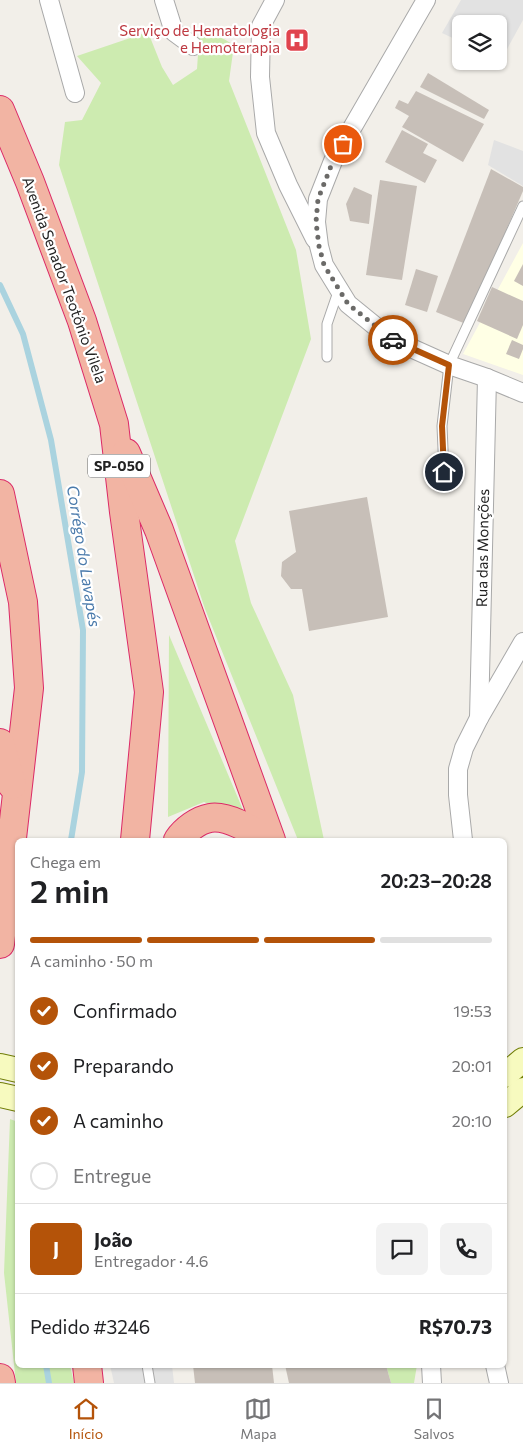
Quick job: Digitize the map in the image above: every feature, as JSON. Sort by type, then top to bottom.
[{"type":"highway","name":"Avenida Senador Teotônio Vilela","points":[[0,110],[30,182],[82,321],[114,424],[149,692],[135,838]]},
{"type":"highway","points":[[114,424],[159,530],[270,838]]},
{"type":"highway","points":[[0,494],[23,602],[29,688],[0,944]]},
{"type":"highway","points":[[0,743],[16,800]]},
{"type":"highway","points":[[179,838],[198,823],[211,818],[223,818],[235,828],[254,832],[262,838]]},
{"type":"highway","points":[[87,1368],[89,1383]]},
{"type":"highway","points":[[0,1378],[1,1383]]},
{"type":"main road","points":[[507,1073],[523,1060]]},
{"type":"main road","points":[[0,1066],[15,1069]]},
{"type":"main road","points":[[507,1102],[523,1090]]},
{"type":"main road","points":[[0,1095],[15,1098]]},
{"type":"street","points":[[49,0],[75,93]]},
{"type":"street","points":[[164,0],[174,32],[192,46]]},
{"type":"street","points":[[274,0],[261,26],[260,77],[266,133],[288,185],[319,246]]},
{"type":"street","points":[[426,0],[333,161],[318,199],[316,222],[319,246],[324,265],[348,304],[391,339],[449,365],[523,393]]},
{"type":"street","name":"Rua das Monções","points":[[479,718],[487,378]]},
{"type":"street","name":"Rua das Monções","points":[[463,838],[458,795],[458,769],[464,748],[523,642]]},
{"type":"street","points":[[430,1368],[432,1383]]},
{"type":"street","points":[[496,1368],[500,1383]]},
{"type":"lane","points":[[444,472],[442,426],[449,365],[523,206]]},
{"type":"lane","points":[[326,357],[327,324],[339,289]]},
{"type":"lane","points":[[148,1368],[150,1383]]},
{"type":"shaded area","points":[[461,0],[523,0],[523,20],[507,49],[507,15],[452,15]]},
{"type":"shaded area","points":[[452,16],[452,38],[442,33]]},
{"type":"shaded area","points":[[494,140],[523,151],[523,186],[488,165]]},
{"type":"shaded area","points":[[523,243],[523,375],[463,354]]},
{"type":"shaded area","points":[[111,1368],[172,1368],[174,1383],[114,1383]]},
{"type":"green space","points":[[200,25],[234,45],[229,81],[296,250],[311,339],[235,541],[251,603],[293,695],[324,838],[297,838],[205,609],[59,165],[65,122],[82,120],[101,83],[77,56],[148,32],[162,67],[173,85],[197,69]]},
{"type":"green space","points":[[169,635],[249,824],[204,802],[168,817]]},
{"type":"green space","points":[[10,1119],[15,1121],[15,1368],[71,1368],[74,1383],[16,1383],[4,1273]]},
{"type":"green space","points":[[387,1368],[416,1368],[414,1383],[391,1383]]},
{"type":"building","points":[[428,73],[489,110],[484,119],[420,87]]},
{"type":"building","points":[[416,91],[484,124],[463,162],[402,127],[409,116],[395,108],[399,100],[408,104]]},
{"type":"building","points":[[402,130],[428,144],[423,153],[437,160],[425,183],[385,162]]},
{"type":"building","points":[[491,169],[523,187],[523,191],[466,324],[436,312]]},
{"type":"building","points":[[380,180],[417,186],[402,280],[366,275]]},
{"type":"building","points":[[354,187],[372,195],[369,224],[350,221],[346,204]]},
{"type":"building","points":[[523,264],[523,286],[514,281]]},
{"type":"building","points":[[416,269],[438,276],[427,312],[405,305]]},
{"type":"building","points":[[492,287],[523,301],[523,325],[517,339],[477,321]]},
{"type":"building","points":[[512,340],[523,345],[519,359],[506,354]]},
{"type":"building","points":[[367,497],[388,617],[309,631],[302,589],[291,589],[281,576],[282,562],[296,552],[289,511]]},
{"type":"building","points":[[193,1368],[272,1368],[274,1383],[195,1383]]},
{"type":"building","points":[[286,1368],[387,1368],[391,1383],[289,1383]]},
{"type":"waterway","name":"Corrégo do Lavapés","points":[[0,285],[23,334],[51,440],[83,630],[82,772],[71,838]]},
{"type":"waterway","name":"Corrégo do Lavapés","points":[[46,1368],[49,1383]]},
{"type":"way so far","points":[[343,144],[333,161],[318,199],[316,222],[319,246],[324,265],[348,304],[393,340]]},
{"type":"place","name":"Serviço de Hematologia e Hemoterapia","points":[[297,40]]},
{"type":"route","points":[[393,340],[449,365],[442,426],[444,472]]}]
